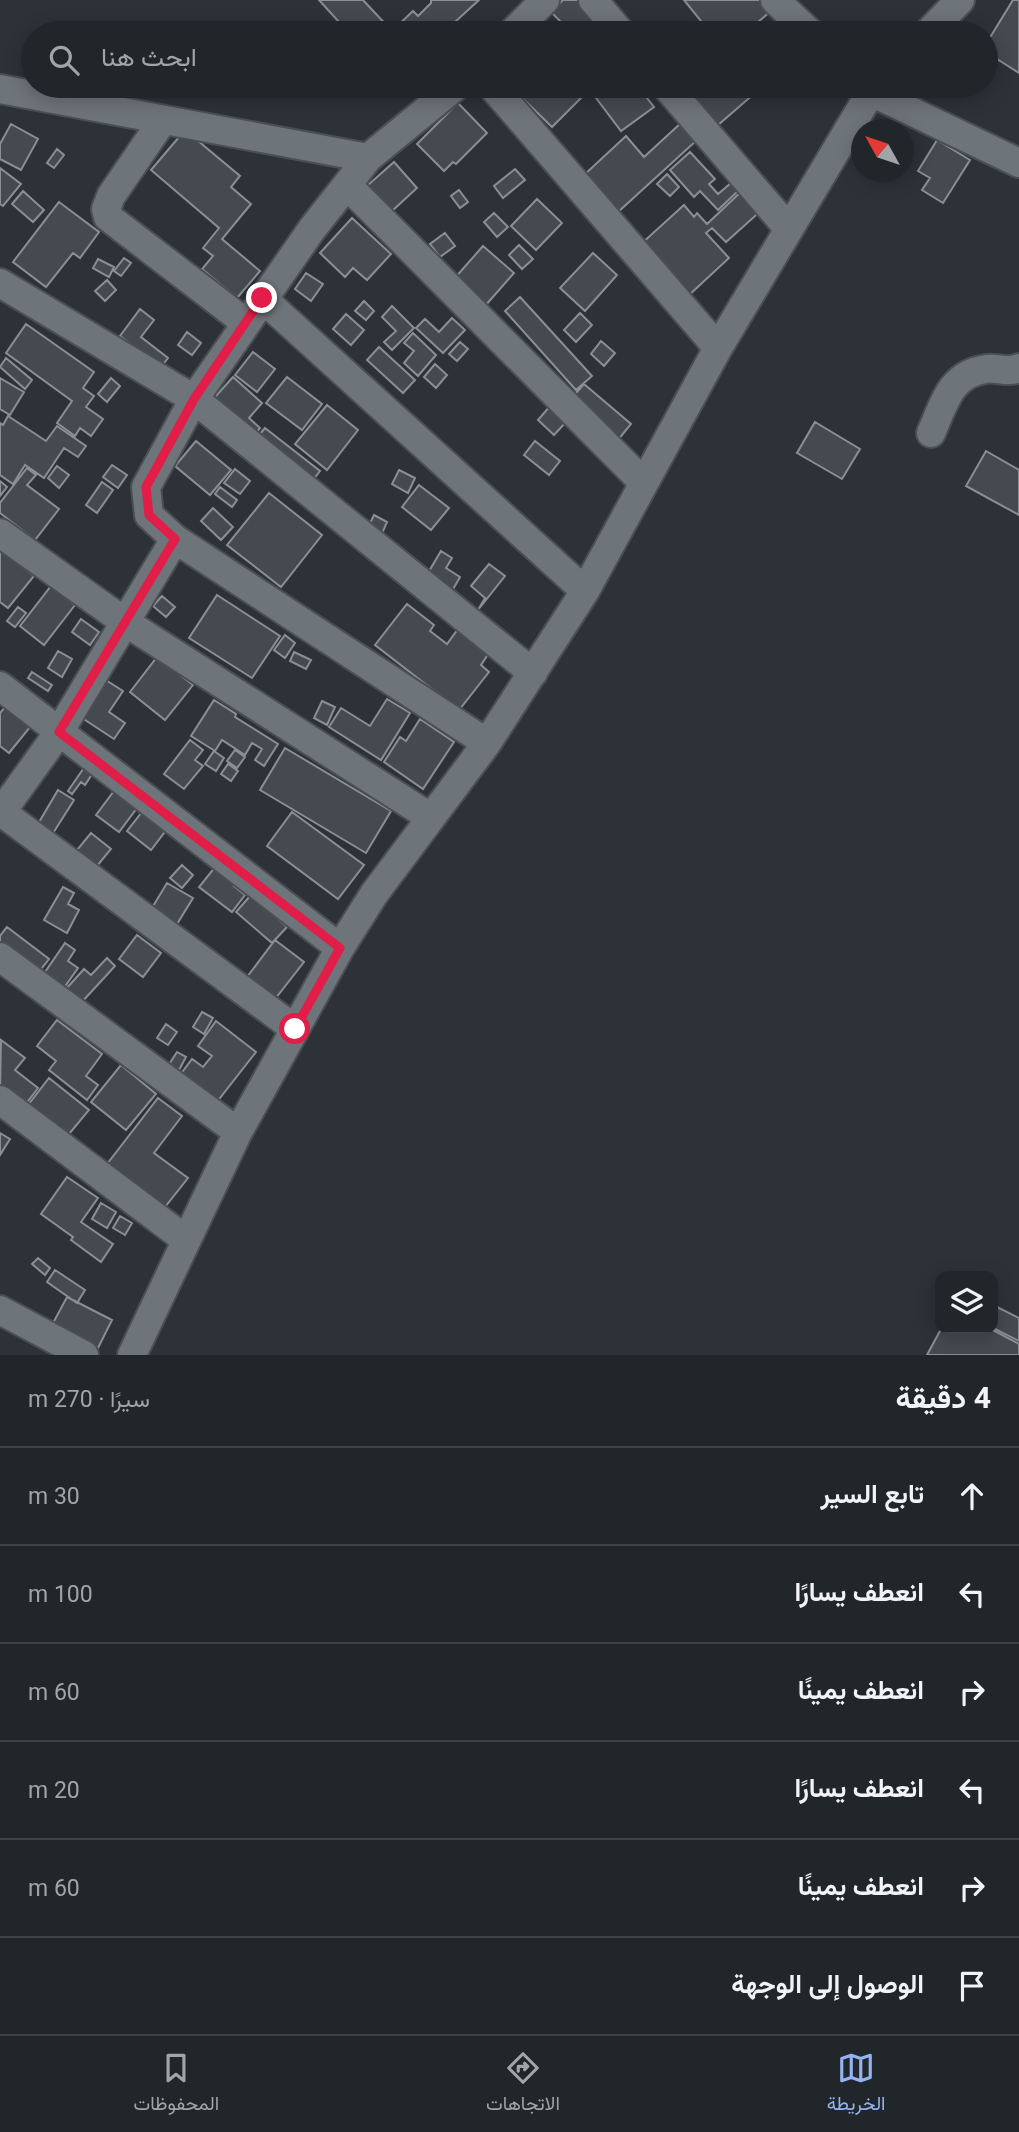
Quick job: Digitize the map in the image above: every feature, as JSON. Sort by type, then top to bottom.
[{"type":"street","points":[[524,21],[545,0]]},
{"type":"street","points":[[593,0],[611,21]]},
{"type":"street","points":[[775,0],[797,21]]},
{"type":"street","points":[[940,21],[960,0]]},
{"type":"street","points":[[0,89],[21,93]]},
{"type":"street","points":[[47,98],[368,158]]},
{"type":"street","points":[[441,98],[368,158],[312,229],[194,399],[146,487],[149,515],[175,539],[487,743]]},
{"type":"street","points":[[502,98],[718,348]]},
{"type":"street","points":[[676,98],[789,229]]},
{"type":"street","points":[[132,1355],[238,1132],[340,948],[374,894],[487,743],[585,591],[718,348],[865,98]]},
{"type":"street","points":[[891,98],[1019,163]]},
{"type":"street","points":[[163,120],[111,195],[106,209],[108,217],[246,323]]},
{"type":"street","points":[[347,185],[644,482]]},
{"type":"street","points":[[0,283],[194,399],[533,673]]},
{"type":"street","points":[[262,298],[585,591]]},
{"type":"street","points":[[931,433],[952,386],[965,374],[988,368],[1019,368]]},
{"type":"street","points":[[0,533],[125,622],[430,817]]},
{"type":"street","points":[[175,539],[59,732],[1,813],[295,1029]]},
{"type":"street","points":[[0,686],[340,948]]},
{"type":"street","points":[[0,957],[238,1132]]},
{"type":"street","points":[[0,1100],[185,1239]]},
{"type":"street","points":[[0,1310],[84,1355]]},
{"type":"building","points":[[319,0],[363,0],[383,21],[338,21]]},
{"type":"building","points":[[431,0],[479,0],[456,21],[402,21],[413,11],[418,16]]},
{"type":"building","points":[[563,0],[578,0],[598,21],[560,21],[551,12]]},
{"type":"building","points":[[684,0],[764,0],[772,10],[759,21],[701,21]]},
{"type":"building","points":[[1013,0],[1019,0],[1019,73],[998,60],[998,24]]},
{"type":"building","points":[[522,98],[581,98],[552,127]]},
{"type":"building","points":[[596,98],[647,98],[654,107],[621,131]]},
{"type":"building","points":[[686,98],[749,98],[718,125]]},
{"type":"building","points":[[458,103],[487,133],[456,164],[453,162],[444,171],[417,144]]},
{"type":"building","points":[[681,123],[697,140],[618,212],[584,175],[626,136],[644,157]]},
{"type":"building","points":[[11,124],[38,139],[21,170],[0,159],[0,144]]},
{"type":"building","points":[[185,130],[240,176],[231,187],[251,204],[222,239],[260,271],[237,298],[202,269],[213,256],[203,248],[219,228],[151,170]]},
{"type":"building","points":[[937,140],[970,160],[943,203],[922,190],[930,178],[918,171]]},
{"type":"building","points":[[57,149],[64,155],[54,168],[47,163]]},
{"type":"building","points":[[690,152],[715,179],[709,184],[718,194],[731,183],[738,191],[718,210],[700,191],[694,197],[670,170]]},
{"type":"building","points":[[394,162],[417,188],[392,211],[368,185]]},
{"type":"building","points":[[0,168],[21,184],[3,206],[0,204]]},
{"type":"building","points":[[515,169],[525,180],[503,198],[494,186]]},
{"type":"building","points":[[667,174],[679,187],[670,196],[657,184]]},
{"type":"building","points":[[745,188],[764,208],[726,242],[712,228],[706,233],[729,258],[688,296],[641,244],[684,205],[694,217],[697,213],[707,224]]},
{"type":"building","points":[[459,190],[468,202],[460,208],[451,196]]},
{"type":"building","points":[[23,191],[44,210],[33,222],[12,204]]},
{"type":"building","points":[[537,199],[562,223],[536,250],[511,226]]},
{"type":"building","points":[[59,202],[99,232],[80,258],[73,253],[46,287],[13,262]]},
{"type":"building","points":[[494,213],[508,227],[497,237],[484,222]]},
{"type":"building","points":[[352,218],[391,254],[367,280],[353,268],[345,277],[320,253]]},
{"type":"building","points":[[445,233],[455,246],[440,257],[430,244]]},
{"type":"building","points":[[519,245],[533,259],[522,269],[509,255]]},
{"type":"building","points":[[483,246],[514,273],[485,306],[454,279]]},
{"type":"building","points":[[593,253],[617,275],[585,311],[560,288]]},
{"type":"building","points":[[124,258],[131,263],[121,276],[114,271]]},
{"type":"building","points":[[98,259],[114,267],[109,277],[93,268]]},
{"type":"building","points":[[306,273],[323,284],[311,301],[295,289]]},
{"type":"building","points":[[107,280],[116,290],[105,301],[95,291]]},
{"type":"building","points":[[520,297],[592,376],[576,390],[505,311]]},
{"type":"building","points":[[364,301],[374,311],[366,320],[355,311]]},
{"type":"building","points":[[392,306],[414,328],[392,350],[384,342],[396,331],[382,317]]},
{"type":"building","points":[[140,309],[154,320],[141,337],[168,358],[161,367],[120,336]]},
{"type":"building","points":[[580,313],[592,325],[576,342],[564,330]]},
{"type":"building","points":[[346,314],[364,330],[351,345],[333,329]]},
{"type":"building","points":[[452,318],[465,330],[443,353],[416,328],[425,319],[439,332]]},
{"type":"building","points":[[26,324],[94,372],[83,388],[94,396],[86,407],[103,419],[91,436],[80,428],[75,436],[57,423],[72,401],[6,353]]},
{"type":"building","points":[[187,332],[201,343],[192,355],[178,345]]},
{"type":"building","points":[[413,333],[436,355],[418,376],[404,363],[414,351],[404,343]]},
{"type":"building","points":[[601,341],[615,353],[604,366],[591,354]]},
{"type":"building","points":[[460,342],[468,349],[457,361],[449,354]]},
{"type":"building","points":[[379,347],[415,380],[403,393],[367,360]]},
{"type":"building","points":[[253,352],[275,369],[257,392],[235,375]]},
{"type":"building","points":[[6,358],[32,380],[25,389],[0,367]]},
{"type":"building","points":[[435,364],[447,375],[436,388],[424,377]]},
{"type":"building","points":[[233,377],[262,403],[249,418],[260,428],[248,442],[207,406]]},
{"type":"building","points":[[287,377],[322,404],[302,430],[266,403]]},
{"type":"building","points":[[0,378],[24,392],[10,415],[0,409]]},
{"type":"building","points":[[111,378],[120,386],[107,402],[98,394]]},
{"type":"building","points":[[584,384],[631,424],[618,440],[570,400]]},
{"type":"building","points":[[327,405],[358,430],[327,470],[295,444]]},
{"type":"building","points":[[550,406],[566,422],[554,435],[538,420]]},
{"type":"building","points":[[8,416],[46,441],[57,426],[86,446],[78,457],[64,448],[44,478],[25,465],[13,484],[0,475],[0,423],[3,425]]},
{"type":"building","points":[[815,422],[860,449],[842,479],[797,453]]},
{"type":"building","points":[[265,428],[320,471],[309,485],[254,441]]},
{"type":"building","points":[[196,441],[231,470],[210,495],[175,466]]},
{"type":"building","points":[[535,441],[560,461],[549,475],[524,455]]},
{"type":"building","points":[[986,451],[1019,470],[1019,515],[966,486]]},
{"type":"building","points":[[112,465],[127,475],[118,488],[103,477]]},
{"type":"building","points":[[57,466],[69,475],[59,488],[48,478]]},
{"type":"building","points":[[27,468],[36,475],[27,485],[59,509],[35,540],[0,513],[0,503]]},
{"type":"building","points":[[235,469],[250,481],[240,494],[224,483]]},
{"type":"building","points":[[399,470],[415,478],[408,493],[392,484]]},
{"type":"building","points":[[0,481],[7,487],[0,496]]},
{"type":"building","points":[[102,482],[113,490],[97,513],[86,505]]},
{"type":"building","points":[[419,485],[449,508],[431,530],[402,507]]},
{"type":"building","points":[[220,487],[237,500],[232,507],[215,494]]},
{"type":"building","points":[[269,493],[322,535],[281,587],[227,545]]},
{"type":"building","points":[[213,508],[233,527],[221,540],[201,521]]},
{"type":"building","points":[[374,515],[387,522],[381,536],[367,530]]},
{"type":"building","points":[[0,549],[34,576],[8,608],[0,602]]},
{"type":"building","points":[[441,551],[452,558],[446,568],[460,577],[451,593],[425,578]]},
{"type":"building","points":[[489,564],[505,576],[478,610],[485,598],[471,586]]},
{"type":"building","points":[[51,586],[75,605],[44,645],[20,626]]},
{"type":"building","points":[[217,595],[280,636],[252,678],[189,638]]},
{"type":"building","points":[[162,596],[175,607],[166,617],[153,606]]},
{"type":"building","points":[[407,604],[434,625],[430,631],[447,644],[458,629],[489,653],[481,665],[489,672],[459,710],[375,645]]},
{"type":"building","points":[[18,607],[26,613],[15,627],[7,621]]},
{"type":"building","points":[[81,619],[99,632],[90,645],[72,632]]},
{"type":"building","points":[[285,635],[295,643],[285,658],[274,650]]},
{"type":"building","points":[[58,651],[72,659],[62,677],[48,668]]},
{"type":"building","points":[[294,652],[311,660],[306,669],[290,661]]},
{"type":"building","points":[[157,657],[193,685],[165,720],[130,692]]},
{"type":"building","points":[[32,672],[52,685],[48,691],[28,678]]},
{"type":"building","points":[[101,677],[123,691],[109,712],[125,723],[114,739],[76,714]]},
{"type":"building","points":[[14,696],[39,716],[9,753],[0,746],[0,713]]},
{"type":"building","points":[[387,699],[410,713],[381,760],[329,727],[341,708],[370,726]]},
{"type":"building","points":[[214,700],[236,714],[235,717],[278,744],[264,766],[255,760],[262,749],[252,743],[245,755],[222,740],[215,751],[191,736]]},
{"type":"building","points":[[322,701],[335,707],[327,725],[314,718]]},
{"type":"building","points":[[420,719],[454,742],[423,789],[384,762],[400,737],[406,741]]},
{"type":"building","points":[[190,740],[203,750],[195,760],[203,766],[184,789],[164,774]]},
{"type":"building","points":[[285,748],[391,811],[366,853],[260,790]]},
{"type":"building","points":[[235,750],[245,757],[237,768],[227,761]]},
{"type":"building","points":[[214,751],[224,758],[216,771],[205,764]]},
{"type":"building","points":[[88,762],[96,768],[85,785],[81,782],[72,794],[68,791]]},
{"type":"building","points":[[228,764],[238,771],[231,781],[221,774]]},
{"type":"building","points":[[123,779],[146,796],[119,832],[96,815]]},
{"type":"building","points":[[58,790],[74,800],[50,838],[35,829]]},
{"type":"building","points":[[153,798],[177,816],[151,850],[127,831]]},
{"type":"building","points":[[292,812],[364,865],[338,899],[267,846]]},
{"type":"building","points":[[91,833],[111,849],[97,866],[77,850]]},
{"type":"building","points":[[182,865],[193,875],[182,888],[170,878]]},
{"type":"building","points":[[216,866],[237,882],[234,886],[245,895],[232,912],[199,887]]},
{"type":"building","points":[[167,883],[193,898],[177,924],[152,908]]},
{"type":"building","points":[[63,887],[74,893],[68,904],[79,910],[67,933],[44,920]]},
{"type":"building","points":[[251,895],[287,927],[272,943],[236,912]]},
{"type":"building","points":[[7,927],[49,959],[38,973],[0,945],[0,936]]},
{"type":"building","points":[[137,935],[161,953],[143,977],[119,959]]},
{"type":"building","points":[[275,940],[304,962],[275,999],[247,977]]},
{"type":"building","points":[[65,943],[75,950],[68,961],[78,968],[61,992],[41,978]]},
{"type":"building","points":[[107,958],[115,966],[81,1003],[66,989],[84,969],[91,975]]},
{"type":"building","points":[[202,1012],[213,1018],[204,1034],[193,1027]]},
{"type":"building","points":[[57,1020],[102,1054],[86,1076],[98,1085],[87,1100],[49,1070],[56,1061],[37,1046]]},
{"type":"building","points":[[216,1021],[256,1052],[216,1103],[180,1075],[192,1059],[203,1067],[212,1056],[198,1046]]},
{"type":"building","points":[[166,1024],[177,1032],[168,1045],[157,1038]]},
{"type":"building","points":[[1,1040],[25,1058],[15,1070],[38,1088],[22,1109],[0,1092]]},
{"type":"building","points":[[177,1052],[186,1057],[178,1072],[168,1066]]},
{"type":"building","points":[[121,1065],[156,1094],[126,1130],[91,1102]]},
{"type":"building","points":[[49,1078],[89,1110],[64,1140],[25,1109]]},
{"type":"building","points":[[158,1098],[182,1116],[154,1153],[188,1178],[161,1212],[104,1168]]},
{"type":"building","points":[[0,1133],[10,1139],[0,1155]]},
{"type":"building","points":[[67,1177],[98,1198],[81,1222],[113,1244],[101,1262],[41,1214]]},
{"type":"building","points":[[101,1203],[116,1212],[107,1228],[92,1219]]},
{"type":"building","points":[[120,1216],[132,1223],[125,1235],[113,1228]]},
{"type":"building","points":[[38,1258],[50,1268],[45,1275],[32,1264]]},
{"type":"building","points":[[55,1270],[85,1290],[77,1303],[47,1282]]},
{"type":"building","points":[[67,1297],[112,1320],[98,1348],[52,1325]]},
{"type":"building","points":[[998,1308],[1019,1318],[1019,1341],[998,1330]]},
{"type":"building","points":[[998,1333],[1019,1344],[1019,1355],[927,1355],[938,1334]]},
{"type":"route","points":[[262,298],[194,399],[146,487],[149,515],[175,539],[59,732],[340,948],[295,1029]]}]
